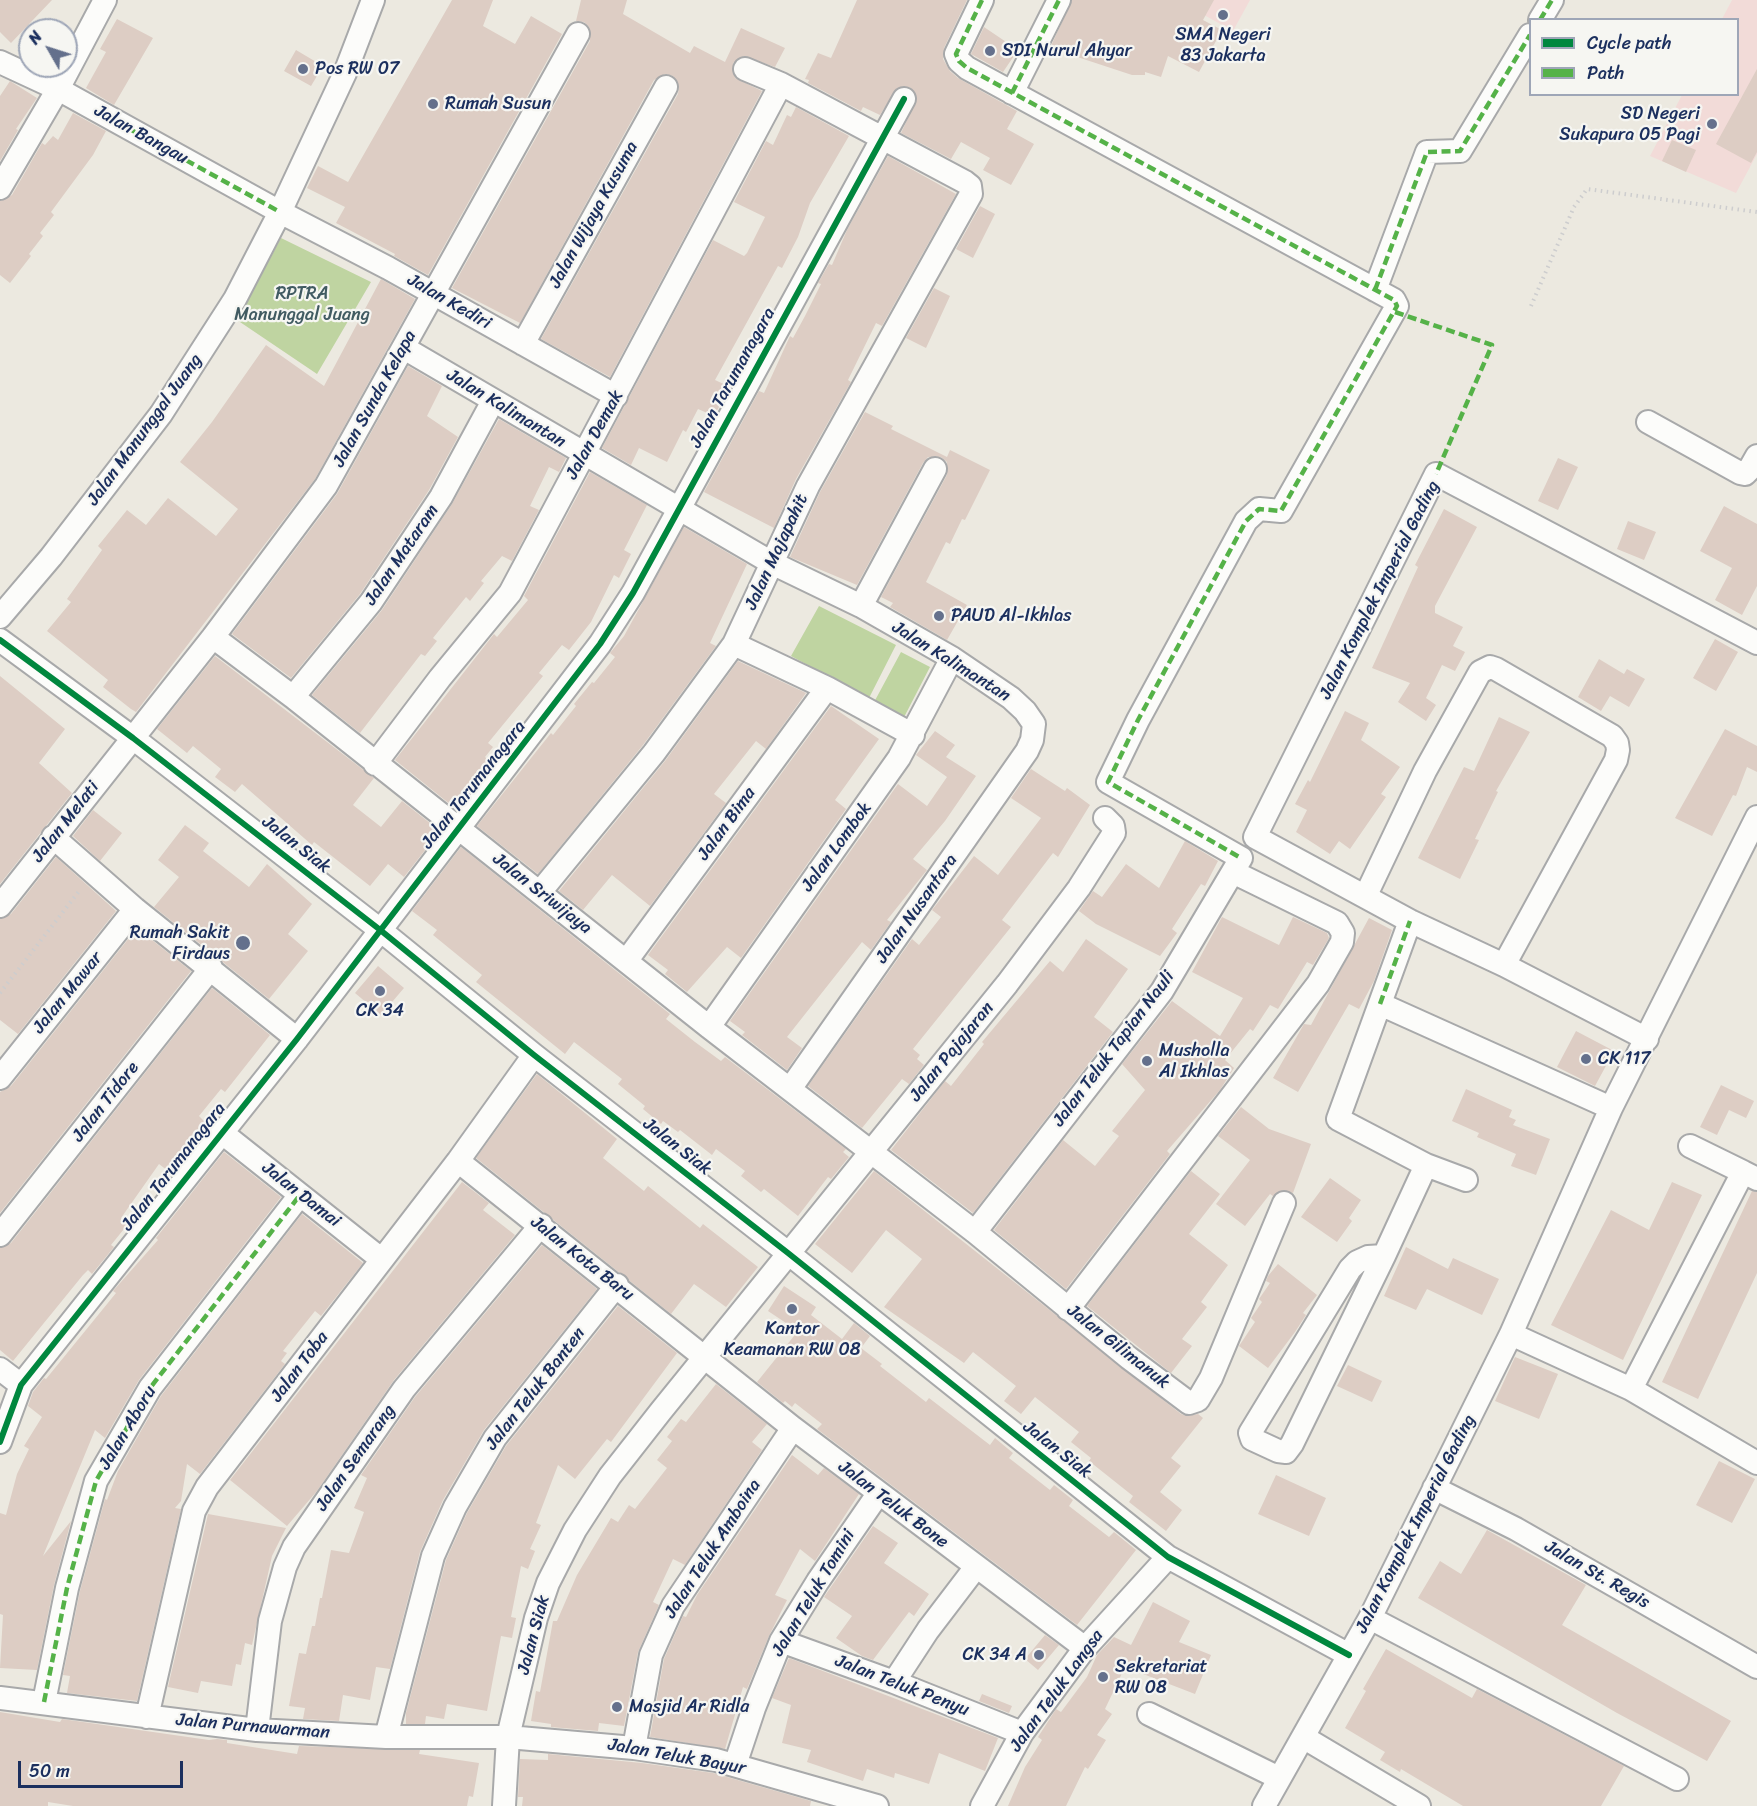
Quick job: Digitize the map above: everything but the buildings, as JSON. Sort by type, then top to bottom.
[{"type":"street","name":"Jalan Manunggal Juang","points":[[0,617],[51,557],[161,414],[235,299],[280,213],[345,73],[373,0]]},
{"type":"street","points":[[982,0],[956,54],[959,61],[967,68],[1395,300],[1397,306],[1281,511],[1259,509],[1246,522],[1138,720],[1108,782],[1237,865],[1337,923],[1343,933],[1342,942],[1318,984],[1068,1309]]},
{"type":"street","points":[[1012,93],[1059,0]]},
{"type":"street","points":[[1541,18],[1552,0]]},
{"type":"street","points":[[0,188],[58,89],[96,3]]},
{"type":"street","name":"Jalan Sunda Kelapa","points":[[133,738],[213,637],[326,486],[578,34]]},
{"type":"street","points":[[1375,290],[1426,152],[1460,151],[1529,38]]},
{"type":"street","name":"Jalan Bangau","points":[[0,62],[58,89],[280,213]]},
{"type":"street","points":[[745,69],[781,84],[882,137]]},
{"type":"street","name":"Jalan Demak","points":[[375,764],[440,678],[510,593],[781,84]]},
{"type":"street","name":"Jalan Wijaya Kusuma","points":[[523,344],[666,87]]},
{"type":"street","name":"Jalan Tarumanagara","points":[[0,1442],[21,1385],[220,1132],[297,1039],[379,929],[600,644],[633,593],[904,99]]},
{"type":"street","name":"Jalan Majapahit","points":[[540,892],[654,753],[734,644],[808,486],[971,194],[970,186],[882,137]]},
{"type":"street","name":"Jalan Kediri","points":[[280,213],[388,268],[616,396]]},
{"type":"street","name":"Jalan Kalimantan","points":[[404,348],[583,455],[772,563],[861,606],[951,658],[1011,698],[1034,724]]},
{"type":"street","name":"Jalan Mataram","points":[[293,697],[377,593],[441,497],[493,401]]},
{"type":"street","points":[[1648,422],[1740,473],[1749,470],[1757,456]]},
{"type":"street","points":[[861,606],[935,469]]},
{"type":"street","name":"Jalan Komplek Imperial Gading","points":[[1647,1039],[1504,965],[1410,921],[1366,895],[1255,837],[1436,474],[1757,643]]},
{"type":"street","name":"Jalan Sriwijaya","points":[[213,637],[293,697],[375,764],[871,1151]]},
{"type":"street","name":"Jalan Siak","points":[[0,640],[133,738],[379,929],[534,1055],[789,1253],[1168,1557],[1350,1655]]},
{"type":"street","points":[[734,644],[828,688],[913,735]]},
{"type":"street","name":"Jalan Lombok","points":[[709,1026],[876,792],[913,735],[951,658]]},
{"type":"street","points":[[1366,895],[1425,771],[1480,672],[1490,667],[1496,669],[1611,736],[1617,743],[1618,750],[1616,760],[1504,965]]},
{"type":"street","name":"Jalan Bima","points":[[627,960],[828,688]]},
{"type":"street","name":"Jalan Nusantara","points":[[790,1089],[1027,751],[1034,724]]},
{"type":"street","name":"Jalan Melati","points":[[0,906],[133,738]]},
{"type":"street","name":"Jalan Komplek Imperial Gading","points":[[1264,1806],[1370,1618],[1511,1334],[1611,1108],[1757,817]]},
{"type":"street","name":"Jalan Pajajaran","points":[[789,1253],[1007,984],[1079,888],[1114,833],[1113,826],[1105,818]]},
{"type":"street","points":[[53,837],[135,909],[297,1039]]},
{"type":"street","name":"Jalan Teluk Tapian Nauli","points":[[975,1232],[1162,991],[1237,865]]},
{"type":"street","name":"Jalan Mawar","points":[[0,1078],[135,909]]},
{"type":"street","points":[[1410,921],[1338,1119],[1426,1165],[1466,1180]]},
{"type":"street","name":"Jalan Tidore","points":[[0,1235],[211,968]]},
{"type":"street","points":[[1380,1004],[1611,1108]]},
{"type":"street","name":"Jalan Toba","points":[[147,1717],[194,1510],[212,1479],[458,1161],[534,1055]]},
{"type":"street","name":"Jalan Damai","points":[[220,1132],[381,1259]]},
{"type":"street","points":[[1631,1389],[1750,1175],[1690,1146]]},
{"type":"street","name":"Jalan Gilimanuk","points":[[871,1151],[1189,1403],[1198,1400],[1211,1378],[1284,1203]]},
{"type":"street","name":"Jalan Kota Baru","points":[[458,1161],[706,1357]]},
{"type":"street","points":[[1384,1256],[1368,1257],[1357,1262],[1350,1269],[1250,1433],[1252,1439],[1278,1451],[1286,1452],[1384,1256],[1426,1165]]},
{"type":"street","name":"Jalan Aboru","points":[[44,1702],[67,1588],[96,1481],[150,1388],[300,1195]]},
{"type":"street","name":"Jalan Semarang","points":[[257,1730],[270,1621],[285,1567],[294,1547],[404,1389],[541,1225]]},
{"type":"street","name":"Jalan Siak","points":[[504,1806],[508,1737],[536,1618],[548,1583],[570,1541],[610,1476],[789,1253]]},
{"type":"street","name":"Jalan Teluk Banten","points":[[386,1737],[433,1556],[455,1507],[495,1438],[617,1285]]},
{"type":"street","points":[[1511,1334],[1631,1389],[1757,1463]]},
{"type":"street","name":"Jalan Teluk Bone","points":[[706,1357],[878,1494],[1085,1648]]},
{"type":"street","points":[[0,1368],[21,1385]]},
{"type":"street","name":"Jalan Teluk Amboina","points":[[634,1748],[651,1655],[673,1606],[793,1428]]},
{"type":"street","name":"Jalan St. Regis","points":[[1434,1488],[1552,1550],[1757,1667]]},
{"type":"street","name":"Jalan Teluk Tomini","points":[[735,1765],[754,1708],[781,1641],[818,1581],[878,1494]]},
{"type":"street","name":"Jalan Teluk Langsa","points":[[982,1806],[1022,1733],[1085,1648],[1168,1557]]},
{"type":"street","points":[[894,1682],[928,1630],[975,1567]]},
{"type":"street","points":[[1370,1618],[1677,1779]]},
{"type":"street","name":"Jalan Teluk Penyu","points":[[781,1641],[894,1682],[1022,1733]]},
{"type":"street","name":"Jalan Purnawarman","points":[[0,1698],[257,1730],[386,1737],[508,1737]]},
{"type":"street","points":[[1149,1714],[1279,1778]]},
{"type":"street","name":"Jalan Teluk Bayur","points":[[508,1737],[634,1748],[735,1765],[877,1806]]},
{"type":"street","points":[[1303,1737],[1419,1806]]},
{"type":"path","points":[[1531,306],[1574,207],[1587,189],[1757,212]]},
{"type":"path","points":[[0,993],[94,873]]},
{"type":"shaded area","name":"SMA Negeri 83 Jakarta","points":[[1177,0],[1250,0],[1233,31]]},
{"type":"shaded area","name":"SD Negeri Sukapura 05 Pagi","points":[[1732,0],[1757,0],[1757,154],[1736,193],[1650,156],[1681,96],[1739,96],[1739,18],[1723,18]]},
{"type":"green space","name":"RPTRA Manunggal Juang","points":[[281,238],[371,282],[317,374],[237,320]]},
{"type":"green space","points":[[819,606],[896,645],[869,698],[791,656]]},
{"type":"green space","points":[[901,652],[930,667],[901,723],[872,706]]},
{"type":"marked path","points":[[982,0],[956,54],[959,61],[967,68],[1394,300],[1397,306],[1281,511],[1259,509],[1246,521],[1138,720],[1108,782],[1241,858]]},
{"type":"marked path","points":[[1012,93],[1059,0]]},
{"type":"marked path","points":[[1541,18],[1552,0]]},
{"type":"marked path","points":[[1375,290],[1427,152],[1460,151],[1529,37]]},
{"type":"marked path","points":[[115,121],[280,212]]},
{"type":"marked path","points":[[1395,312],[1492,345],[1436,474]]},
{"type":"marked path","points":[[1380,1004],[1410,921]]},
{"type":"marked path","points":[[44,1702],[67,1588],[96,1481],[150,1388],[300,1195]]},
{"type":"cycle path","points":[[0,1442],[21,1385],[297,1039],[600,644],[633,593],[904,99]]},
{"type":"cycle path","points":[[0,640],[133,738],[379,929],[534,1055],[788,1253],[1168,1557],[1349,1655]]},
{"type":"place","name":"SMA Negeri 83 Jakarta","points":[[1223,15]]},
{"type":"place","name":"SDI Nurul Ahyar","points":[[990,51]]},
{"type":"place","name":"Pos RW 07","points":[[303,69]]},
{"type":"place","name":"Rumah Susun","points":[[433,104]]},
{"type":"place","name":"SD Negeri Sukapura 05 Pagi","points":[[1712,124]]},
{"type":"place","name":"PAUD Al-Ikhlas","points":[[939,616]]},
{"type":"place","name":"Rumah Sakit Firdaus","points":[[243,943]]},
{"type":"place","name":"CK 34","points":[[380,991]]},
{"type":"place","name":"CK 117","points":[[1586,1059]]},
{"type":"place","name":"Musholla Al Ikhlas","points":[[1147,1061]]},
{"type":"place","name":"Kantor Keamanan RW 08","points":[[792,1309]]},
{"type":"place","name":"CK 34 A","points":[[1039,1655]]},
{"type":"place","name":"Sekretariat RW 08","points":[[1103,1677]]},
{"type":"place","name":"Masjid Ar Ridla","points":[[617,1707]]}]
